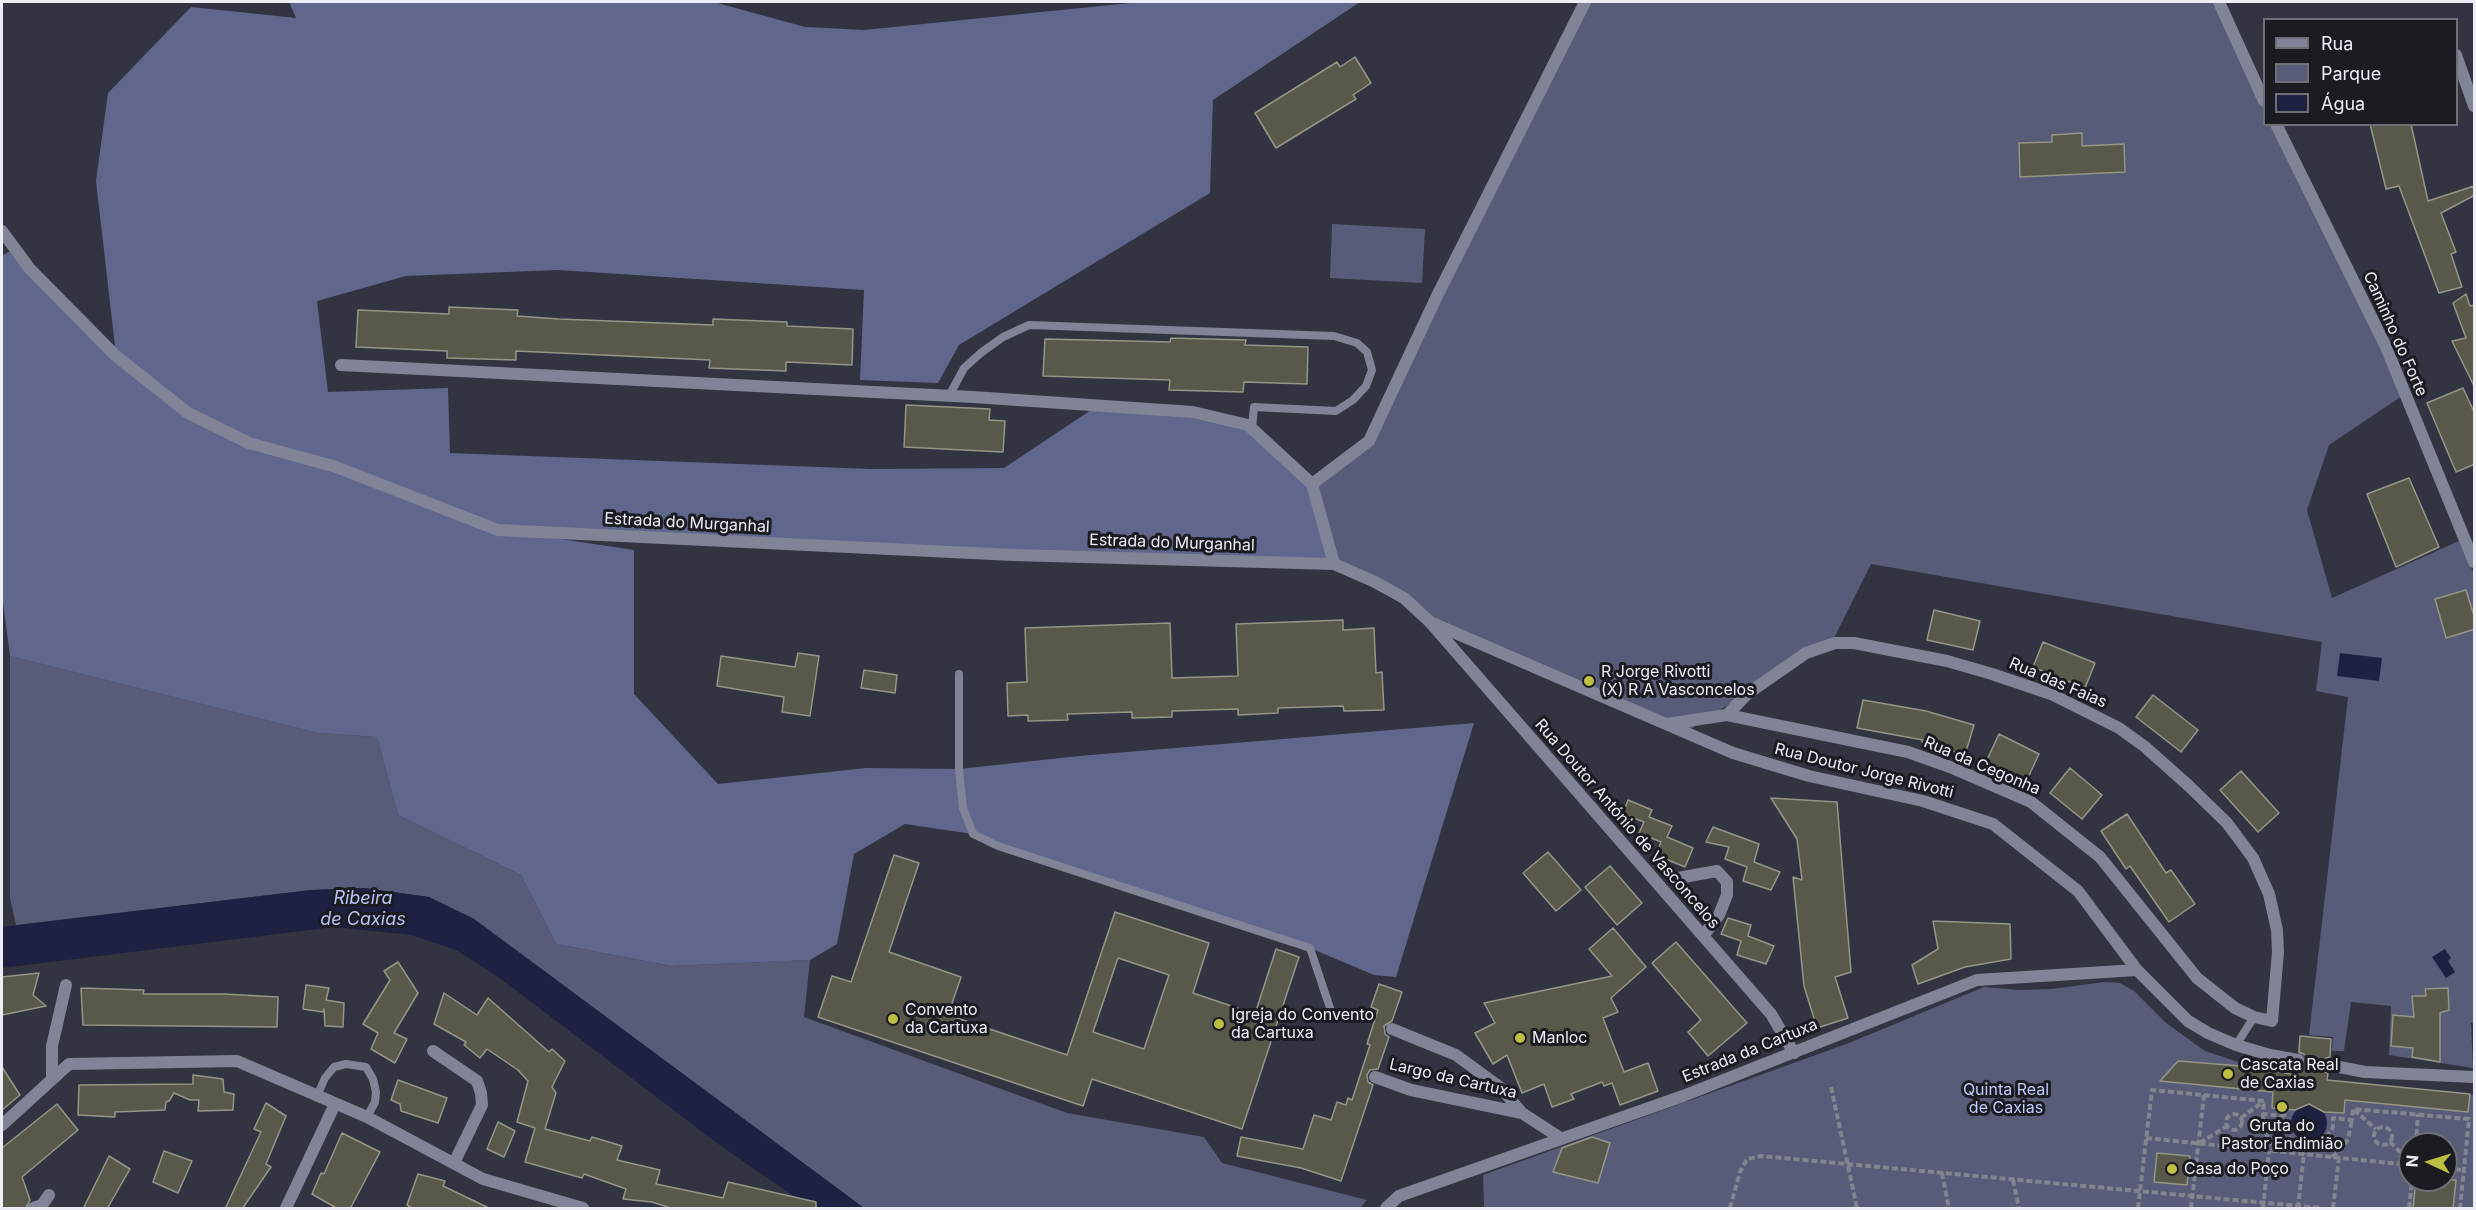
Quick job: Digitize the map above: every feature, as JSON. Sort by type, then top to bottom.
[{"type":"street","points":[[1312,484],[1369,441],[1436,298],[1585,2]]},
{"type":"street","points":[[2219,2],[2262,95]]},
{"type":"street","points":[[2458,58],[2475,105]]},
{"type":"street","name":"Caminho do Forte","points":[[2277,126],[2386,347],[2475,562]]},
{"type":"street","name":"Estrada do Murganhal","points":[[2,231],[47,288],[116,356],[188,413],[249,443],[336,467],[498,530],[1013,555],[1334,564],[1404,598],[1430,622]]},
{"type":"street","name":"Estrada do Murganhal","points":[[2,242],[14,249]]},
{"type":"street","points":[[341,365],[949,396],[1193,412],[1248,425],[1312,484],[1334,564]]},
{"type":"street","name":"Rua Doutor Jorge Rivotti","points":[[1430,622],[1733,753],[1787,770],[1923,801],[1993,824],[2078,891],[2137,970],[2188,1021],[2236,1045],[2298,1060]]},
{"type":"street","name":"Rua Doutor António de Vasconcelos","points":[[1430,622],[1771,1014],[1794,1053]]},
{"type":"street","name":"Rua das Faias","points":[[1727,715],[1747,694],[1806,653],[1835,643],[1854,643],[1924,656],[1992,674],[2050,694],[2111,724],[2144,746],[2190,786],[2227,823],[2253,858],[2269,894],[2277,930],[2278,952],[2272,1021]]},
{"type":"street","name":"Rua da Cegonha","points":[[1667,724],[1727,715],[1908,752],[2031,801],[2100,857],[2197,978],[2235,1008],[2254,1017],[2272,1021]]},
{"type":"street","points":[[1678,878],[1717,871],[1726,882],[1727,895],[1719,915],[1703,936]]},
{"type":"street","name":"Estrada da Cartuxa","points":[[1386,1209],[1399,1196],[1683,1096],[1977,980],[2137,970]]},
{"type":"street","points":[[52,1079],[52,1046],[66,985]]},
{"type":"street","name":"Largo da Cartuxa","points":[[1392,1029],[1456,1056],[1501,1088],[1522,1113],[1562,1139]]},
{"type":"street","points":[[433,1051],[477,1081],[481,1093],[482,1105],[454,1163]]},
{"type":"street","points":[[2,1125],[69,1064],[237,1061],[367,1117],[483,1179],[584,1209]]},
{"type":"street","points":[[2329,1065],[2365,1072],[2475,1077]]},
{"type":"street","name":"Largo da Cartuxa","points":[[1375,1077],[1411,1090],[1522,1113]]},
{"type":"street","points":[[286,1209],[335,1104]]},
{"type":"street","points":[[33,1209],[42,1205],[48,1195]]},
{"type":"lane","points":[[949,396],[964,368],[982,352],[1003,337],[1029,325],[1334,336],[1358,343],[1367,352],[1372,370],[1366,386],[1353,400],[1336,411],[1254,407],[1252,428]]},
{"type":"lane","points":[[960,674],[959,769],[963,808],[973,834],[998,846],[1310,948],[1330,1011]]},
{"type":"lane","points":[[2236,1045],[2254,1017]]},
{"type":"lane","points":[[317,1096],[325,1078],[334,1067],[346,1064],[366,1067],[374,1079],[376,1092],[375,1102],[367,1117]]},
{"type":"path","points":[[1831,1087],[1857,1209]]},
{"type":"path","points":[[2138,1209],[2152,1090],[2264,1101]]},
{"type":"path","points":[[2191,1209],[2204,1095]]},
{"type":"path","points":[[2263,1206],[2271,1151],[2263,1127],[2264,1101]]},
{"type":"path","points":[[2241,1118],[2264,1101]]},
{"type":"path","points":[[2285,1103],[2284,1116],[2287,1133],[2291,1140],[2304,1147],[2315,1147],[2324,1143],[2333,1127],[2333,1118],[2352,1120]]},
{"type":"path","points":[[2353,1109],[2469,1119],[2460,1209]]},
{"type":"path","points":[[2332,1157],[2341,1150],[2348,1138],[2353,1109]]},
{"type":"path","points":[[2353,1109],[2376,1129]]},
{"type":"path","points":[[2263,1114],[2284,1116]]},
{"type":"path","points":[[2417,1132],[2418,1114]]},
{"type":"path","points":[[2227,1126],[2226,1122],[2230,1116],[2237,1115],[2241,1118]]},
{"type":"path","points":[[2227,1126],[2237,1130],[2241,1126],[2241,1118]]},
{"type":"path","points":[[2199,1144],[2227,1126]]},
{"type":"path","points":[[2388,1128],[2392,1136],[2390,1142],[2382,1145],[2376,1143],[2373,1135],[2376,1129],[2388,1128]]},
{"type":"path","points":[[2146,1138],[2398,1162]]},
{"type":"path","points":[[2390,1142],[2398,1150]]},
{"type":"path","points":[[2298,1208],[2304,1147]]},
{"type":"path","points":[[1730,1209],[1740,1172],[1747,1159],[1761,1156],[2192,1197],[2263,1206],[2320,1209]]},
{"type":"path","points":[[2333,1209],[2339,1158]]},
{"type":"path","points":[[2458,1170],[2464,1170]]},
{"type":"path","points":[[1942,1173],[1949,1209]]},
{"type":"path","points":[[2013,1180],[2019,1209]]},
{"type":"path","points":[[2409,1209],[2411,1192]]},
{"type":"green space","points":[[1585,2],[2219,2],[2263,94],[2263,126],[2278,126],[2405,394],[2329,445],[2307,510],[2332,598],[2459,541],[2474,574],[2474,1023],[2471,1023],[2473,1068],[2389,1055],[2391,1006],[2351,1002],[2344,1051],[2332,1051],[2333,1037],[2309,1035],[2348,697],[2316,691],[2322,642],[1871,564],[1835,636],[1686,732],[1430,622],[1404,598],[1334,564],[1312,484],[1369,441]]},
{"type":"green space","points":[[1332,224],[1425,229],[1422,283],[1330,278]]},
{"type":"green space","points":[[10,656],[318,733],[377,737],[398,815],[521,875],[556,944],[671,966],[810,960],[804,1017],[1067,1113],[1204,1137],[1222,1163],[1367,1200],[1360,1208],[864,1208],[474,919],[429,897],[364,888],[311,890],[16,925],[10,898]]},
{"type":"green space","name":"Quinta Real de Caxias","points":[[2105,982],[2120,983],[2134,991],[2166,1023],[2205,1051],[2253,1067],[2296,1075],[2300,1036],[2331,1039],[2327,1080],[2474,1095],[2474,1208],[1484,1208],[1483,1175],[1849,1043],[1984,987],[2020,990],[2051,989]]},
{"type":"shaded area","points":[[289,2],[714,2],[805,27],[864,30],[1140,2],[1360,2],[1213,100],[1210,193],[959,345],[938,383],[860,380],[864,290],[558,270],[406,276],[317,301],[328,392],[448,388],[450,453],[871,469],[1004,468],[1097,406],[1248,425],[1312,484],[1334,564],[507,531],[634,550],[634,694],[718,784],[866,768],[959,769],[1079,756],[1474,723],[1396,977],[1374,975],[1310,948],[973,834],[905,824],[854,854],[837,944],[810,960],[671,966],[556,944],[521,875],[398,815],[377,737],[318,733],[10,656],[2,595],[2,256],[13,249],[116,355],[96,181],[108,93],[191,7],[296,18]]},
{"type":"water","points":[[2340,653],[2382,658],[2379,681],[2337,676]]},
{"type":"water","name":"Ribeira de Caxias","points":[[364,888],[429,897],[474,919],[864,1208],[811,1208],[721,1146],[497,976],[456,950],[412,935],[334,927],[2,968],[2,927],[311,890]]},
{"type":"water","points":[[2445,949],[2451,958],[2448,961],[2455,972],[2446,978],[2432,957]]},
{"type":"water","points":[[2309,1105],[2322,1110],[2327,1123],[2322,1136],[2309,1141],[2296,1136],[2291,1123],[2296,1110]]},
{"type":"building","points":[[1355,57],[1371,83],[1353,95],[1356,99],[1276,148],[1255,113],[1337,62],[1340,67]]},
{"type":"building","points":[[2370,126],[2411,126],[2428,201],[2474,186],[2475,195],[2441,213],[2456,252],[2451,254],[2462,287],[2439,293],[2399,186],[2386,189]]},
{"type":"building","points":[[2082,133],[2082,146],[2124,144],[2125,172],[2020,177],[2019,143],[2052,142],[2052,135]]},
{"type":"building","points":[[2466,294],[2470,306],[2475,305],[2475,388],[2452,341],[2466,338],[2453,303]]},
{"type":"building","points":[[449,307],[518,310],[517,316],[559,319],[713,325],[713,319],[787,322],[787,326],[853,329],[852,365],[786,362],[786,371],[709,368],[710,360],[516,351],[516,360],[447,358],[447,351],[356,347],[358,310],[449,314]]},
{"type":"building","points":[[1171,338],[1246,340],[1245,345],[1308,347],[1307,384],[1244,382],[1243,392],[1169,390],[1170,380],[1043,376],[1045,339],[1170,342]]},
{"type":"building","points":[[2463,388],[2475,414],[2475,464],[2456,472],[2427,403]]},
{"type":"building","points":[[906,405],[990,409],[989,420],[1005,421],[1003,452],[904,447]]},
{"type":"building","points":[[2409,478],[2439,547],[2396,567],[2367,494]]},
{"type":"building","points":[[2466,590],[2475,619],[2475,629],[2446,638],[2435,599]]},
{"type":"building","points":[[1934,610],[1980,621],[1973,650],[1927,640]]},
{"type":"building","points":[[1343,620],[1343,630],[1374,628],[1376,673],[1382,672],[1384,710],[1344,711],[1343,706],[1278,708],[1278,713],[1238,715],[1238,709],[1172,711],[1172,717],[1132,718],[1132,712],[1067,714],[1068,720],[1028,721],[1028,715],[1008,716],[1007,683],[1027,682],[1025,628],[1170,623],[1172,678],[1238,676],[1236,624]]},
{"type":"building","points":[[2043,642],[2095,663],[2085,688],[2033,667]]},
{"type":"building","points":[[798,653],[819,656],[810,716],[782,712],[784,697],[717,686],[721,656],[795,667]]},
{"type":"building","points":[[864,670],[897,675],[895,693],[861,688]]},
{"type":"building","points":[[2153,695],[2198,730],[2181,752],[2136,717]]},
{"type":"building","points":[[1863,700],[1926,711],[1974,725],[1965,755],[1922,742],[1923,740],[1857,728]]},
{"type":"building","points":[[1999,734],[2039,754],[2026,782],[1986,762]]},
{"type":"building","points":[[2070,768],[2102,795],[2082,819],[2050,793]]},
{"type":"building","points":[[2241,771],[2279,813],[2258,832],[2220,790]]},
{"type":"building","points":[[1771,798],[1837,802],[1851,972],[1835,977],[1848,1018],[1817,1028],[1804,986],[1793,877],[1802,880],[1797,839]]},
{"type":"building","points":[[1628,800],[1652,810],[1649,817],[1672,826],[1667,837],[1693,848],[1685,867],[1656,855],[1661,842],[1639,833],[1644,822],[1623,814]]},
{"type":"building","points":[[2127,814],[2166,873],[2171,870],[2195,904],[2169,922],[2130,866],[2126,869],[2101,831]]},
{"type":"building","points":[[1713,827],[1759,844],[1754,862],[1780,872],[1771,890],[1743,881],[1747,867],[1725,859],[1729,847],[1706,842]]},
{"type":"building","points":[[1548,852],[1581,890],[1556,911],[1523,873]]},
{"type":"building","name":"Convento da Cartuxa","points":[[894,855],[919,863],[889,952],[961,977],[948,1015],[1067,1055],[1115,912],[1209,943],[1193,993],[1255,1014],[1276,949],[1299,957],[1242,1129],[1092,1079],[1083,1106],[818,1017],[832,976],[851,982]],"holes":[[[1118,958],[1169,975],[1144,1049],[1093,1032]]]},
{"type":"building","points":[[1610,866],[1642,903],[1617,925],[1585,887]]},
{"type":"building","points":[[1728,918],[1751,925],[1748,936],[1774,946],[1766,964],[1737,955],[1741,941],[1721,934]]},
{"type":"building","points":[[1933,921],[2010,924],[2011,959],[1965,967],[1918,984],[1912,965],[1938,949]]},
{"type":"building","points":[[1613,928],[1646,967],[1611,998],[1618,1012],[1603,1018],[1624,1072],[1648,1063],[1658,1091],[1620,1105],[1612,1083],[1604,1086],[1602,1082],[1571,1094],[1574,1099],[1552,1107],[1544,1084],[1522,1093],[1507,1055],[1493,1064],[1475,1033],[1495,1023],[1484,1003],[1612,976],[1589,949]]},
{"type":"building","points":[[1676,942],[1747,1023],[1708,1056],[1688,1032],[1701,1020],[1652,963]]},
{"type":"building","points":[[398,962],[418,993],[394,1033],[407,1039],[395,1063],[371,1049],[378,1033],[363,1024],[390,980],[384,971]]},
{"type":"building","points":[[39,973],[33,995],[46,1006],[2,1015],[2,977]]},
{"type":"building","points":[[1379,984],[1402,992],[1392,1021],[1384,1026],[1385,1034],[1389,1037],[1378,1069],[1370,1070],[1367,1075],[1368,1082],[1373,1085],[1341,1181],[1301,1168],[1237,1156],[1241,1137],[1303,1149],[1314,1115],[1331,1120],[1337,1102],[1346,1105],[1348,1098],[1352,1100],[1370,1045],[1367,1044],[1378,1010],[1371,1007]]},
{"type":"building","points":[[306,985],[329,988],[326,1000],[344,1003],[343,1027],[325,1026],[324,1009],[323,1012],[303,1009]]},
{"type":"building","points":[[81,988],[144,990],[143,994],[278,997],[277,1027],[83,1025]]},
{"type":"building","points":[[2448,988],[2449,1010],[2440,1013],[2440,1062],[2412,1057],[2413,1048],[2391,1046],[2393,1015],[2414,1017],[2412,996],[2426,996],[2425,989]]},
{"type":"building","points":[[444,993],[477,1015],[488,998],[549,1052],[552,1049],[565,1061],[552,1087],[556,1093],[545,1129],[590,1141],[592,1137],[622,1146],[617,1160],[660,1170],[656,1184],[723,1198],[728,1182],[816,1202],[816,1209],[674,1209],[652,1202],[623,1199],[626,1189],[584,1174],[582,1178],[525,1162],[535,1128],[517,1122],[528,1081],[518,1070],[487,1049],[480,1058],[464,1045],[466,1042],[434,1024]]},
{"type":"building","name":"Cascata Real de Caxias","points":[[2300,1036],[2331,1039],[2330,1057],[2323,1059],[2321,1064],[2323,1071],[2328,1073],[2327,1080],[2470,1094],[2468,1112],[2345,1100],[2344,1113],[2324,1112],[2309,1104],[2295,1110],[2272,1108],[2273,1092],[2160,1081],[2178,1061],[2253,1067],[2296,1075],[2297,1068],[2304,1066],[2306,1061],[2304,1054],[2299,1052]]},
{"type":"building","points":[[2,1067],[20,1095],[2,1110]]},
{"type":"building","points":[[193,1075],[223,1079],[224,1092],[234,1094],[233,1110],[198,1111],[199,1100],[190,1100],[174,1093],[166,1102],[165,1110],[115,1112],[115,1117],[78,1115],[79,1085],[193,1084]]},
{"type":"building","points":[[398,1080],[447,1098],[438,1123],[401,1111],[400,1104],[391,1100]]},
{"type":"building","points":[[266,1103],[286,1116],[266,1164],[271,1167],[242,1209],[225,1209],[261,1132],[254,1129]]},
{"type":"building","points":[[57,1104],[78,1130],[22,1177],[30,1200],[25,1209],[2,1209],[2,1148]]},
{"type":"building","points":[[498,1122],[515,1131],[504,1157],[487,1149]]},
{"type":"building","points":[[342,1133],[380,1152],[350,1209],[338,1209],[312,1194],[321,1173],[324,1174]]},
{"type":"building","points":[[1592,1137],[1610,1143],[1598,1183],[1553,1172],[1562,1148]]},
{"type":"building","points":[[164,1151],[192,1161],[178,1193],[153,1182]]},
{"type":"building","name":"Casa do Poço","points":[[2157,1153],[2190,1156],[2187,1185],[2154,1182]]},
{"type":"building","points":[[109,1156],[130,1169],[107,1209],[83,1209]]},
{"type":"building","points":[[418,1174],[445,1181],[443,1186],[491,1209],[414,1209],[407,1205]]},
{"type":"building","points":[[2415,1192],[2455,1192],[2453,1209],[2413,1209]]},
{"type":"tunnel","points":[[2298,1060],[2329,1065]]},
{"type":"place","name":"R Jorge Rivotti (X) R A Vasconcelos","points":[[1589,681]]},
{"type":"place","name":"Convento da Cartuxa","points":[[893,1019]]},
{"type":"place","name":"Igreja do Convento da Cartuxa","points":[[1219,1024]]},
{"type":"place","name":"Manloc","points":[[1520,1038]]},
{"type":"place","name":"Cascata Real de Caxias","points":[[2228,1074]]},
{"type":"place","name":"Gruta do Pastor Endimião","points":[[2282,1107]]},
{"type":"place","name":"Casa do Poço","points":[[2172,1169]]}]
